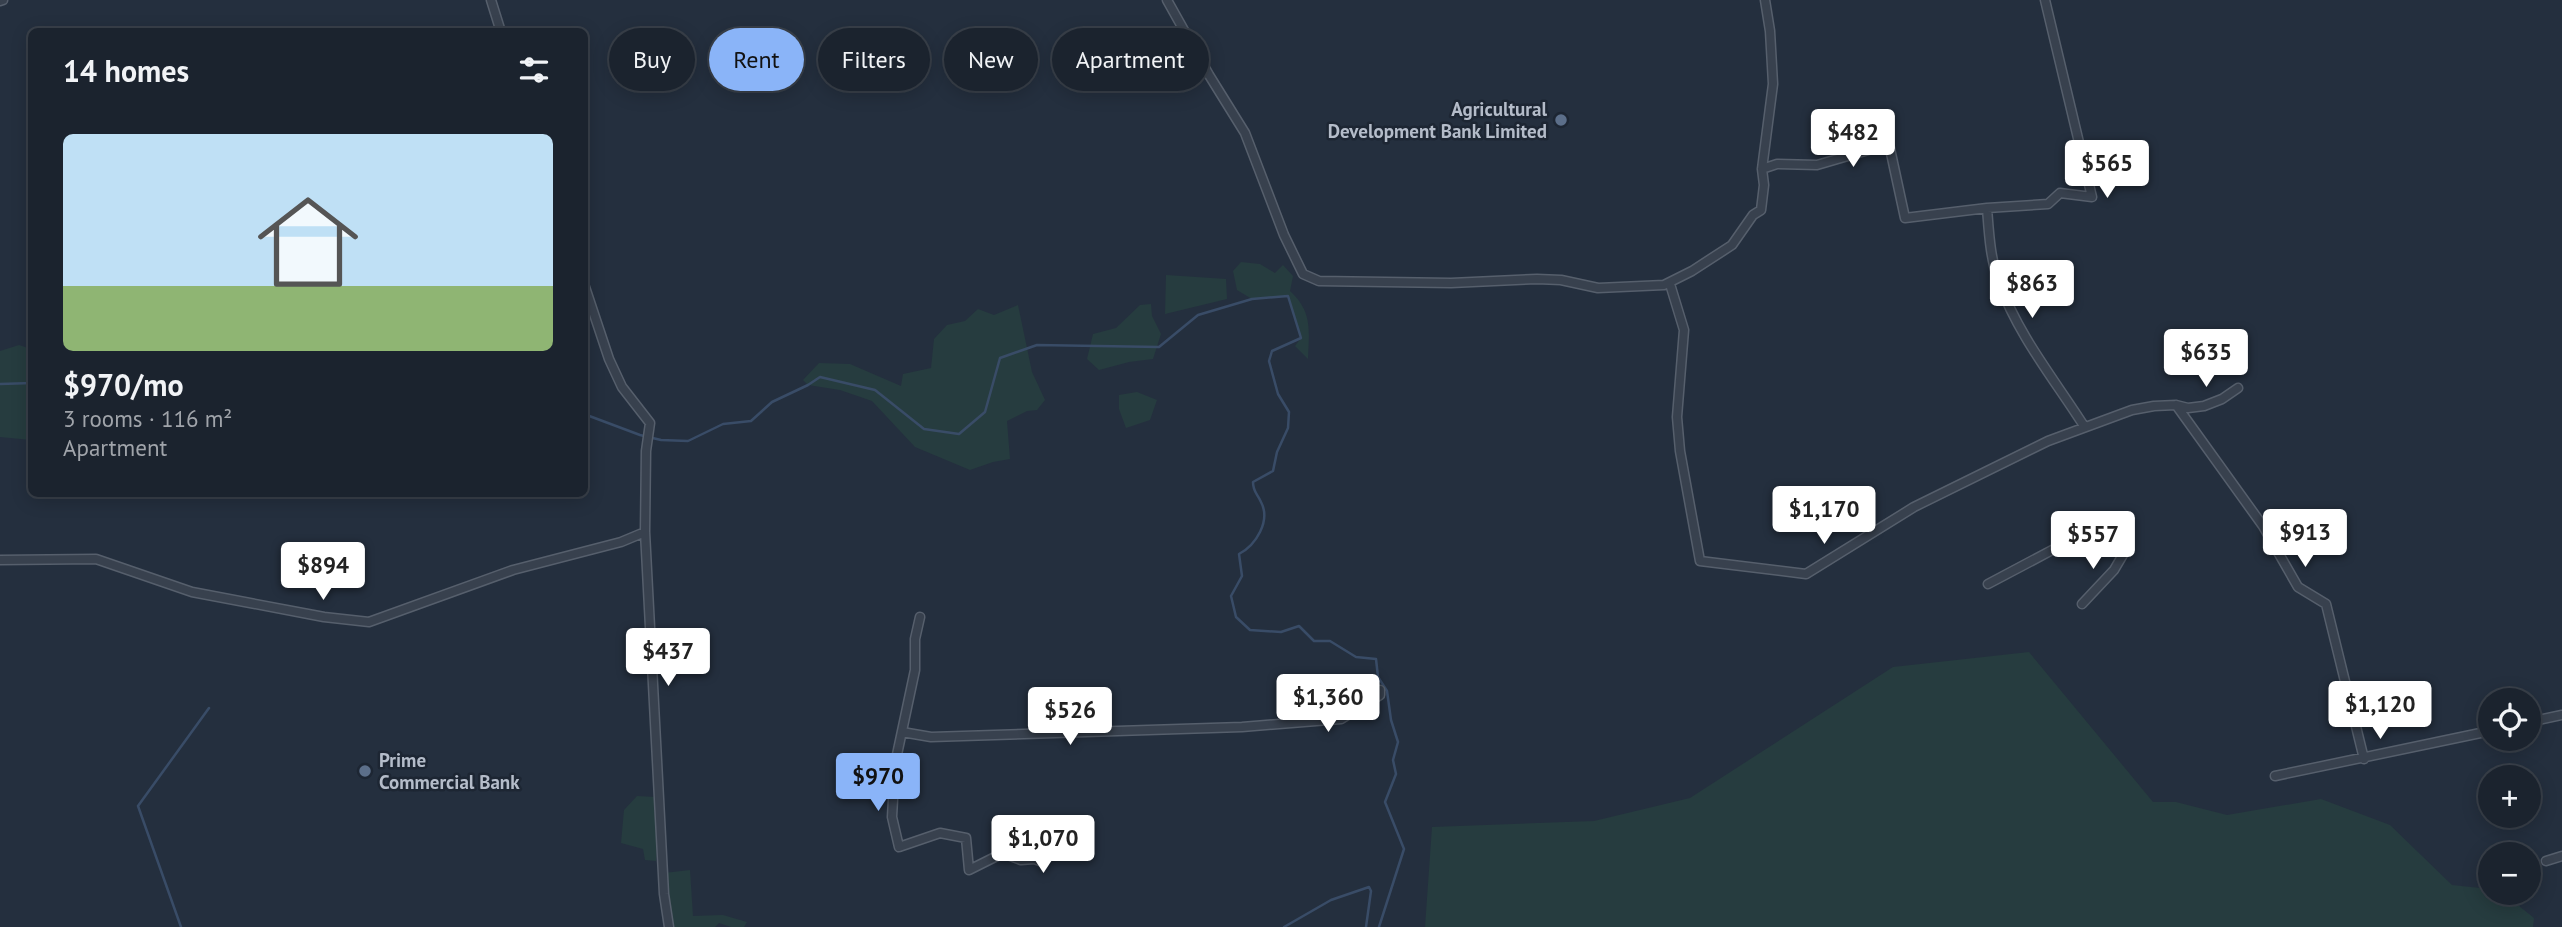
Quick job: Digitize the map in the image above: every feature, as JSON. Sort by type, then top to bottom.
[{"type":"street","points":[[491,0],[500,28]]},
{"type":"street","points":[[1167,0],[1245,133],[1293,254],[1303,274],[1308,278],[1319,281],[1451,283],[1537,279],[1561,280],[1612,289],[1670,284],[1732,245],[1753,215],[1761,209],[1764,186],[1762,169],[1773,84],[1765,0]]},
{"type":"street","points":[[1762,169],[1777,164],[1817,164],[1889,144],[1905,219],[1987,208],[2048,204],[2060,193],[2092,197],[2045,0]]},
{"type":"street","points":[[1987,208],[1990,249],[1998,282],[2021,331],[2084,426]]},
{"type":"street","points":[[1670,284],[1684,330],[1677,417],[1680,450],[1700,561],[1807,574],[1914,507],[2024,452],[2084,426],[2132,410],[2176,405],[2188,408],[2204,406],[2222,399],[2238,388]]},
{"type":"street","points":[[588,296],[609,359],[622,387],[650,423],[646,451],[645,532],[664,894],[669,927]]},
{"type":"street","points":[[2176,405],[2263,526],[2298,587],[2326,604],[2364,759]]},
{"type":"street","points":[[0,560],[96,559],[192,592],[324,617],[369,622],[513,570],[621,542],[645,532]]},
{"type":"street","points":[[1988,584],[2054,549]]},
{"type":"street","points":[[2082,604],[2114,570],[2124,553]]},
{"type":"street","points":[[920,617],[915,639],[915,670],[895,764],[892,817],[899,847],[940,833],[966,838],[970,870],[1003,853],[1021,860],[1040,861],[1050,853],[1083,843]]},
{"type":"street","points":[[902,732],[945,737],[1242,727],[1341,719],[1380,695],[1380,690]]},
{"type":"street","points":[[2541,719],[2562,715]]},
{"type":"street","points":[[2275,776],[2478,734]]},
{"type":"street","points":[[2546,861],[2562,856]]},
{"type":"green space","points":[[1241,262],[1260,264],[1275,273],[1283,265],[1293,276],[1290,291],[1303,307],[1308,322],[1308,359],[1295,346],[1301,338],[1288,296],[1252,299],[1237,290],[1233,271]]},
{"type":"green space","points":[[1166,275],[1226,279],[1227,299],[1165,314]]},
{"type":"green space","points":[[1151,304],[1152,316],[1161,334],[1153,359],[1099,370],[1087,359],[1093,334],[1116,328],[1140,305]]},
{"type":"green space","points":[[1018,305],[1032,372],[1045,400],[1037,410],[1027,411],[1007,421],[1010,459],[970,470],[915,447],[872,401],[840,390],[808,385],[803,380],[819,363],[850,364],[901,386],[903,374],[931,368],[934,339],[947,325],[965,321],[978,309],[994,315]]},
{"type":"green space","points":[[19,345],[28,348],[28,440],[0,437],[0,351]]},
{"type":"green space","points":[[1137,392],[1157,400],[1150,420],[1126,428],[1119,409],[1119,395]]},
{"type":"green space","points":[[2029,652],[2153,802],[2176,802],[2227,815],[2321,799],[2390,825],[2452,885],[2478,888],[2478,905],[2518,905],[2534,918],[2533,927],[1425,927],[1432,827],[1594,821],[1690,798],[1893,667]]},
{"type":"green space","points":[[637,796],[655,797],[659,825],[656,861],[645,860],[643,849],[621,843],[624,810]]},
{"type":"green space","points":[[690,870],[693,916],[723,915],[747,922],[744,927],[719,923],[715,927],[670,927],[664,873]]},
{"type":"waterway","points":[[588,416],[640,435],[661,440],[688,441],[723,424],[751,421],[772,402],[820,377],[875,390],[924,429],[959,434],[985,412],[1000,358],[1037,345],[1159,347],[1198,315],[1252,299],[1288,296],[1301,338],[1272,351],[1269,361],[1278,394],[1289,412],[1288,428],[1277,452],[1273,471],[1253,482],[1264,509],[1263,524],[1256,539],[1239,554],[1242,576],[1231,596],[1236,617],[1250,630],[1281,632],[1299,626],[1314,641],[1330,641],[1356,657],[1376,659],[1378,677],[1387,691],[1391,720],[1398,742],[1393,760],[1396,774],[1385,802],[1404,849],[1379,927]]},
{"type":"waterway","points":[[0,384],[28,383]]},
{"type":"waterway","points":[[181,927],[138,806],[209,708]]},
{"type":"waterway","points":[[1284,927],[1331,900],[1369,887],[1371,891],[1366,927]]},
{"type":"place","name":"Agricultural Development Bank Limited","points":[[1561,120]]},
{"type":"place","name":"Prime Commercial Bank","points":[[365,771]]}]
